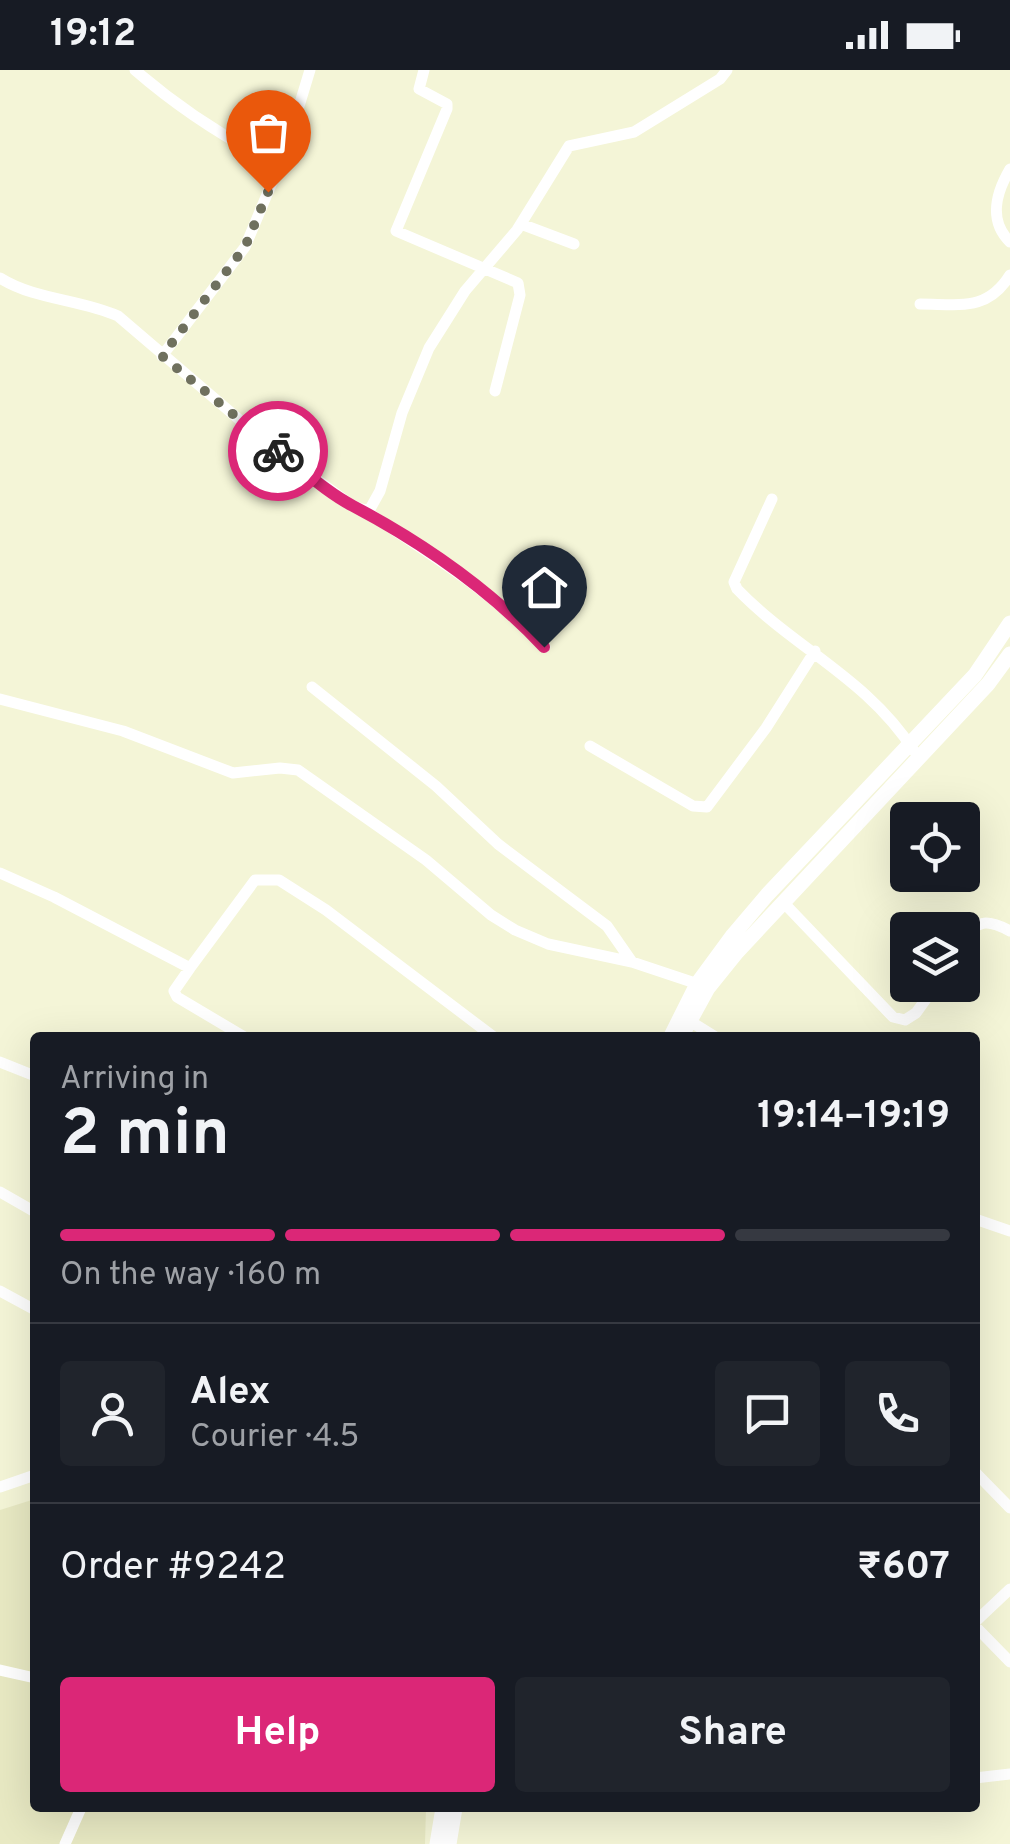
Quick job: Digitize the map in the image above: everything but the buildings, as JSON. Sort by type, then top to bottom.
[{"type":"street","points":[[136,70],[182,110],[279,165]]},
{"type":"street","points":[[162,356],[245,247],[279,165],[310,70]]},
{"type":"street","points":[[424,70],[419,90],[448,104],[396,231],[518,283],[494,392]]},
{"type":"street","points":[[364,510],[370,509],[380,491],[402,413],[429,348],[465,290],[521,224],[568,146],[634,132],[720,79],[727,70]]},
{"type":"street","points":[[1010,169],[995,204],[998,222],[1010,242]]},
{"type":"street","points":[[521,224],[574,244]]},
{"type":"street","points":[[920,304],[982,302],[1003,286],[1010,275]]},
{"type":"street","points":[[0,278],[42,295],[93,305],[118,316],[262,439],[351,506],[364,510],[478,585],[504,605],[544,647]]},
{"type":"street","points":[[772,499],[734,582],[740,593],[780,630],[815,651],[876,702],[913,750]]},
{"type":"street","points":[[702,986],[782,902],[957,695],[1005,656],[1010,623]]},
{"type":"street","points":[[590,746],[693,806],[707,808],[766,728],[815,651]]},
{"type":"street","points":[[312,687],[436,786],[498,844],[607,926],[632,962]]},
{"type":"street","points":[[0,699],[123,731],[233,773],[298,770],[426,860],[491,915],[515,930],[548,944],[632,962],[702,986]]},
{"type":"street","points":[[674,1032],[767,895],[913,750]]},
{"type":"street","points":[[0,873],[54,896],[190,968]]},
{"type":"street","points":[[235,1032],[177,997],[174,991],[255,880],[280,880],[326,910],[487,1032]]},
{"type":"street","points":[[782,902],[893,1017],[905,1020],[924,1002]]},
{"type":"street","points":[[980,922],[1010,931]]},
{"type":"street","points":[[682,1032],[685,1018]]},
{"type":"street","points":[[685,1018],[707,1032]]},
{"type":"street","points":[[0,1062],[30,1074]]},
{"type":"street","points":[[0,1192],[30,1209]]},
{"type":"street","points":[[980,1221],[1010,1231]]},
{"type":"street","points":[[0,1291],[30,1307]]},
{"type":"street","points":[[0,1487],[30,1477]]},
{"type":"street","points":[[980,1477],[1010,1508]]},
{"type":"street","points":[[980,1619],[1010,1589]]},
{"type":"street","points":[[980,1629],[1010,1662]]},
{"type":"street","points":[[0,1670],[30,1677]]},
{"type":"street","points":[[980,1777],[1010,1774]]},
{"type":"street","points":[[64,1844],[79,1812]]},
{"type":"street","points":[[437,1844],[442,1812]]},
{"type":"street","points":[[449,1844],[454,1812]]},
{"type":"shaded area","points":[[30,1501],[30,1812],[426,1812],[425,1844],[0,1844],[0,1510]]},
{"type":"way so far","points":[[268,192],[245,247],[162,356],[278,451]]},
{"type":"route","points":[[278,451],[351,506],[364,510],[478,585],[504,605],[544,647]]}]
